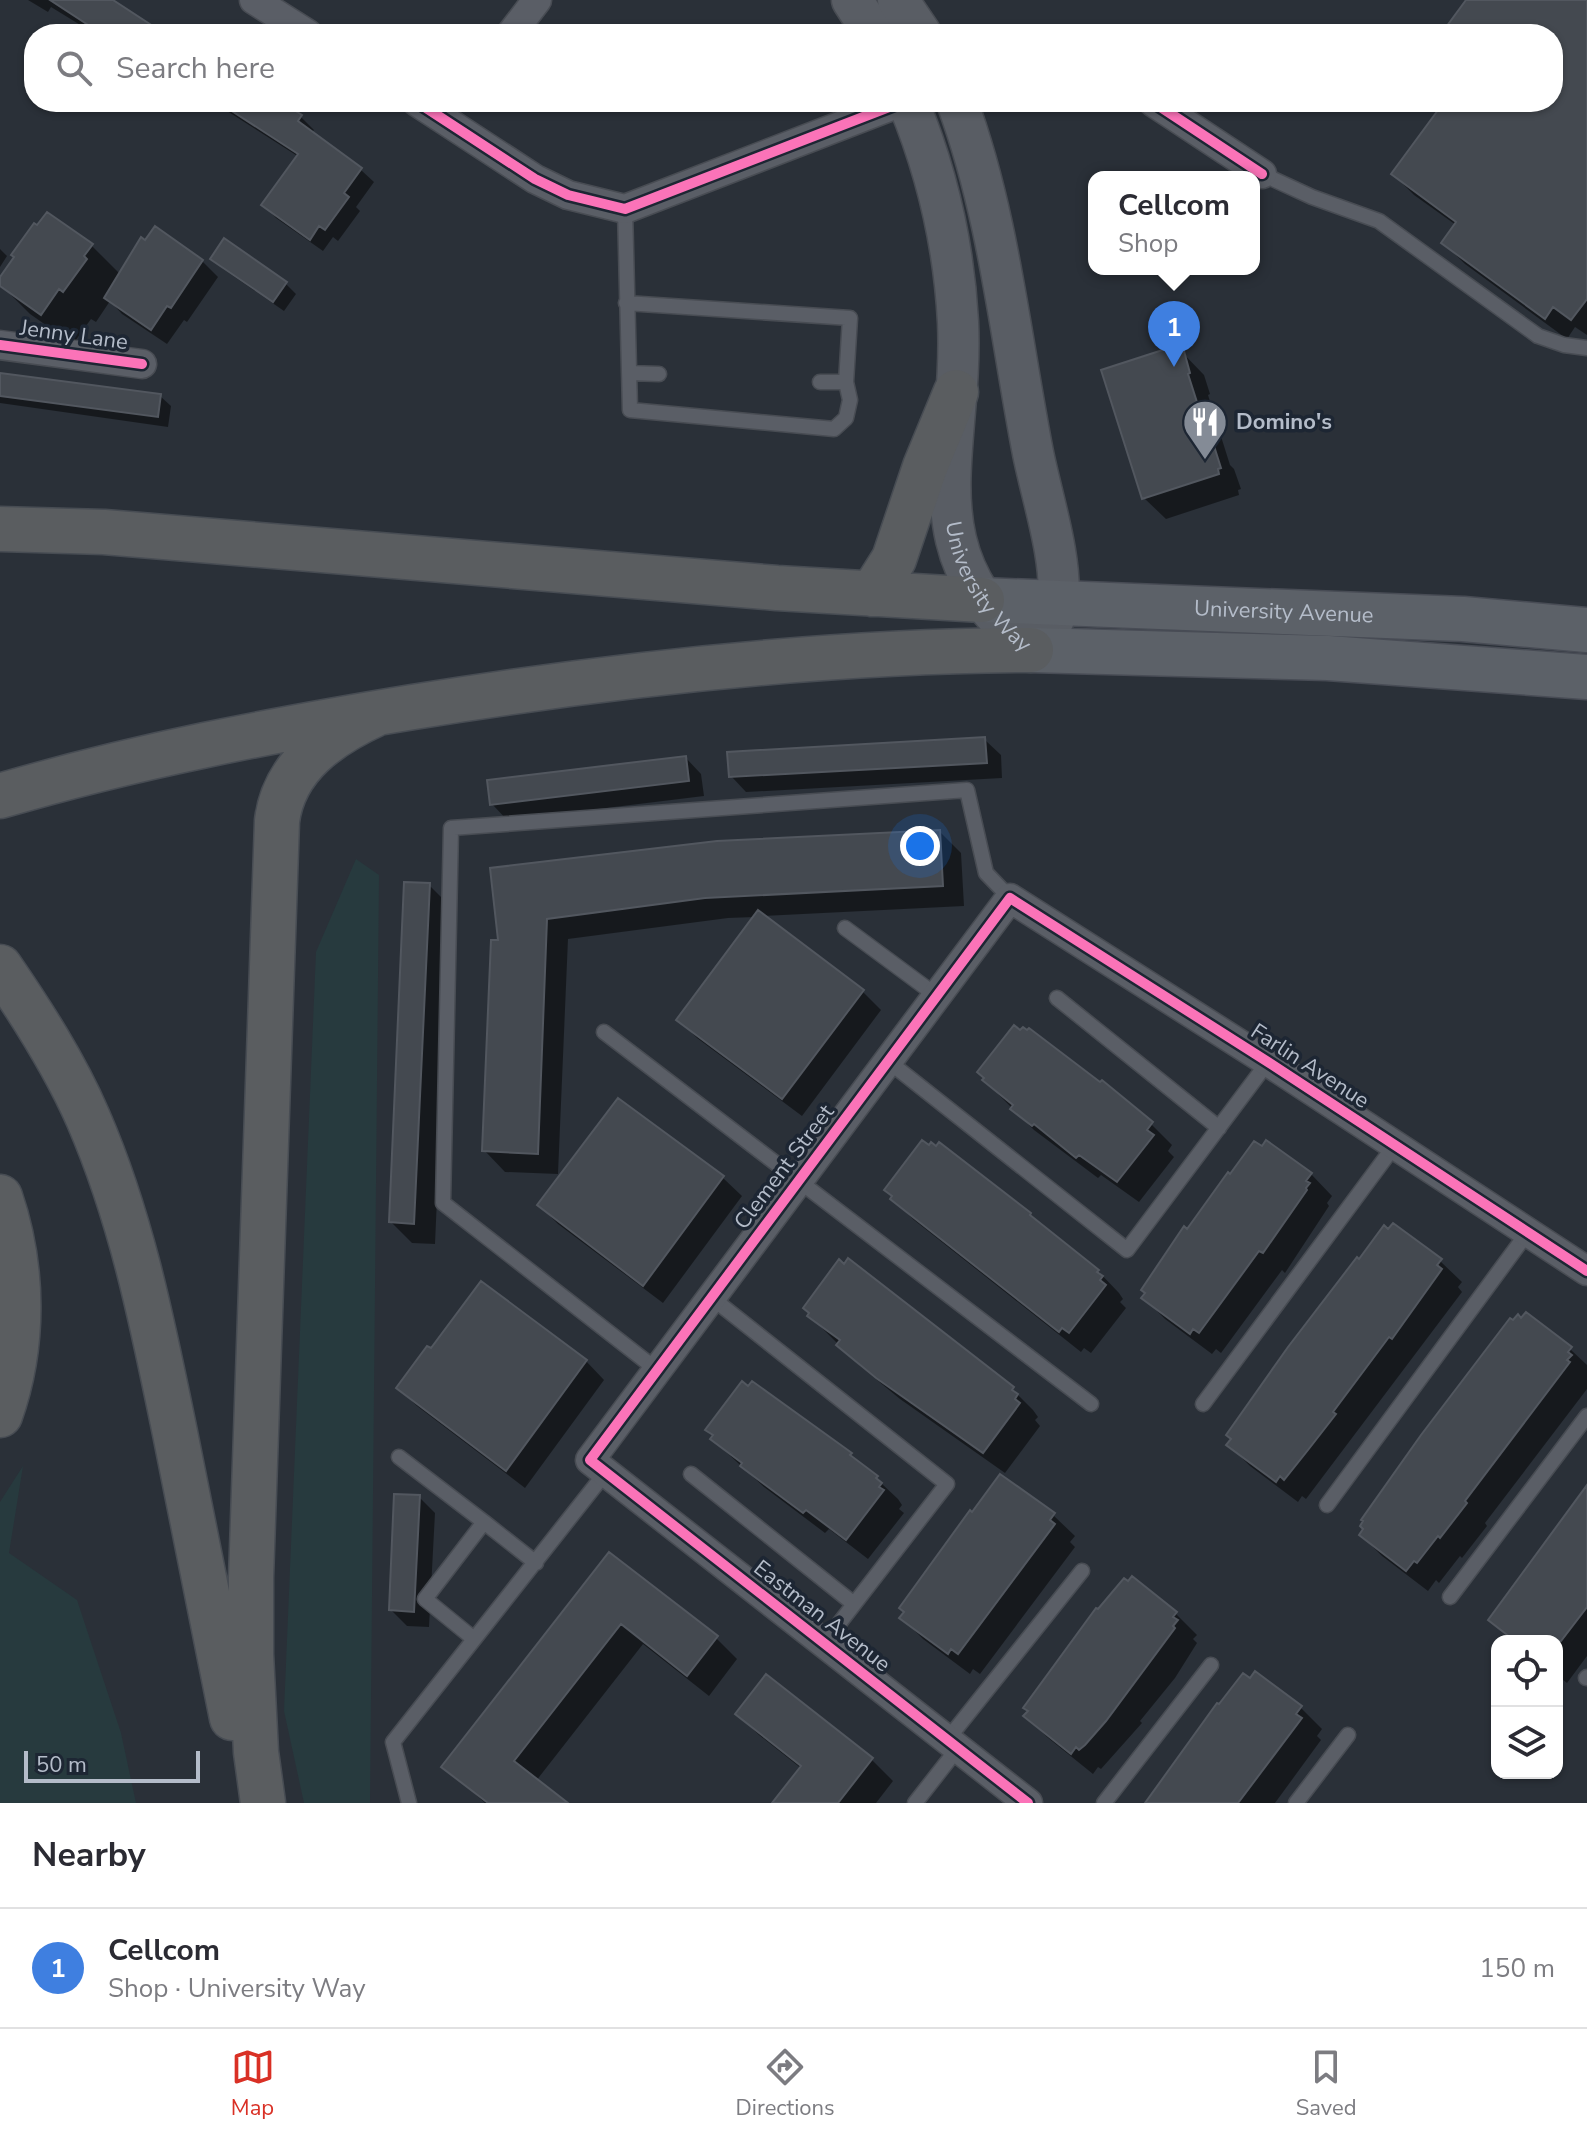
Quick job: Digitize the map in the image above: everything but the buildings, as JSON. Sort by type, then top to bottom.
[{"type":"highway","points":[[872,594],[894,559],[925,467],[956,392]]},
{"type":"highway","points":[[0,514],[104,532]]},
{"type":"highway","points":[[0,529],[104,532],[872,594],[982,600]]},
{"type":"highway","points":[[0,796],[150,755],[256,733],[525,689],[641,675],[854,657],[1031,650]]},
{"type":"highway","points":[[263,1803],[256,1752],[251,1662],[251,1578],[277,821],[282,795],[301,764],[330,739],[378,713]]},
{"type":"highway","points":[[0,967],[33,1016],[88,1118],[122,1209],[141,1273],[249,1803]]},
{"type":"highway","points":[[0,1197],[15,1257],[19,1306],[16,1357],[0,1415]]},
{"type":"main road","points":[[852,0],[868,24]]},
{"type":"main road","points":[[898,0],[914,24]]},
{"type":"main road","name":"University Way","points":[[920,112],[950,249],[958,320],[949,486],[961,560],[982,600],[1031,650],[1053,623],[1058,604],[1056,562],[1033,452],[997,242],[981,173],[960,112]]},
{"type":"main road","name":"University Avenue","points":[[982,600],[1409,617],[1587,630]]},
{"type":"main road","name":"University Avenue","points":[[1031,650],[1328,658],[1587,677]]},
{"type":"street","points":[[254,0],[292,24]]},
{"type":"street","points":[[519,24],[537,0]]},
{"type":"street","points":[[454,112],[535,179],[568,195],[625,209],[896,112]]},
{"type":"street","points":[[1168,112],[1257,171]]},
{"type":"street","name":"Jenny Lane","points":[[0,345],[142,364]]},
{"type":"street","name":"Clement Street","points":[[598,1466],[657,1370],[1010,898]]},
{"type":"street","name":"Farlin Avenue","points":[[1010,898],[1587,1271]]},
{"type":"street","name":"Eastman Avenue","points":[[598,1466],[1028,1803]]},
{"type":"lane","points":[[1262,174],[1312,197],[1379,221],[1538,336],[1564,345],[1587,348]]},
{"type":"lane","points":[[625,209],[626,303],[630,410],[834,429],[846,418],[850,400],[846,382],[850,318],[626,303]]},
{"type":"lane","points":[[629,373],[659,374]]},
{"type":"lane","points":[[820,382],[846,382]]},
{"type":"lane","points":[[657,1370],[443,1203],[451,828],[967,790],[986,873],[1010,898]]},
{"type":"lane","points":[[845,928],[937,996]]},
{"type":"lane","points":[[1057,998],[1219,1128]]},
{"type":"lane","points":[[604,1032],[1091,1404]]},
{"type":"lane","points":[[888,1061],[1127,1250],[1268,1062]]},
{"type":"lane","points":[[1203,1404],[1395,1145]]},
{"type":"lane","points":[[1327,1505],[1528,1232]]},
{"type":"lane","points":[[712,1298],[947,1484],[824,1643]]},
{"type":"lane","points":[[1450,1597],[1587,1416]]},
{"type":"lane","points":[[399,1457],[536,1563]]},
{"type":"lane","points":[[409,1803],[393,1742],[536,1563],[598,1466]]},
{"type":"lane","points":[[691,1474],[854,1604]]},
{"type":"lane","points":[[474,1639],[425,1599],[484,1522]]},
{"type":"lane","points":[[915,1803],[953,1744],[1082,1571]]},
{"type":"lane","points":[[1104,1803],[1211,1665]]},
{"type":"lane","points":[[1296,1803],[1348,1735]]},
{"type":"green space","points":[[356,859],[379,875],[370,1803],[304,1803],[284,1711],[316,952]]},
{"type":"green space","points":[[23,1466],[9,1553],[77,1600],[121,1733],[136,1803],[0,1803],[0,1502]]},
{"type":"cycle path","points":[[432,112],[535,179],[568,195],[625,209],[876,112]]},
{"type":"cycle path","points":[[1168,112],[1257,171]]},
{"type":"cycle path","points":[[0,345],[142,364]]},
{"type":"cycle path","points":[[1028,1803],[590,1460],[1010,898],[1587,1271]]},
{"type":"place","name":"Cellcom","points":[[1174,367]]},
{"type":"place","name":"Domino's","points":[[1205,461]]}]
